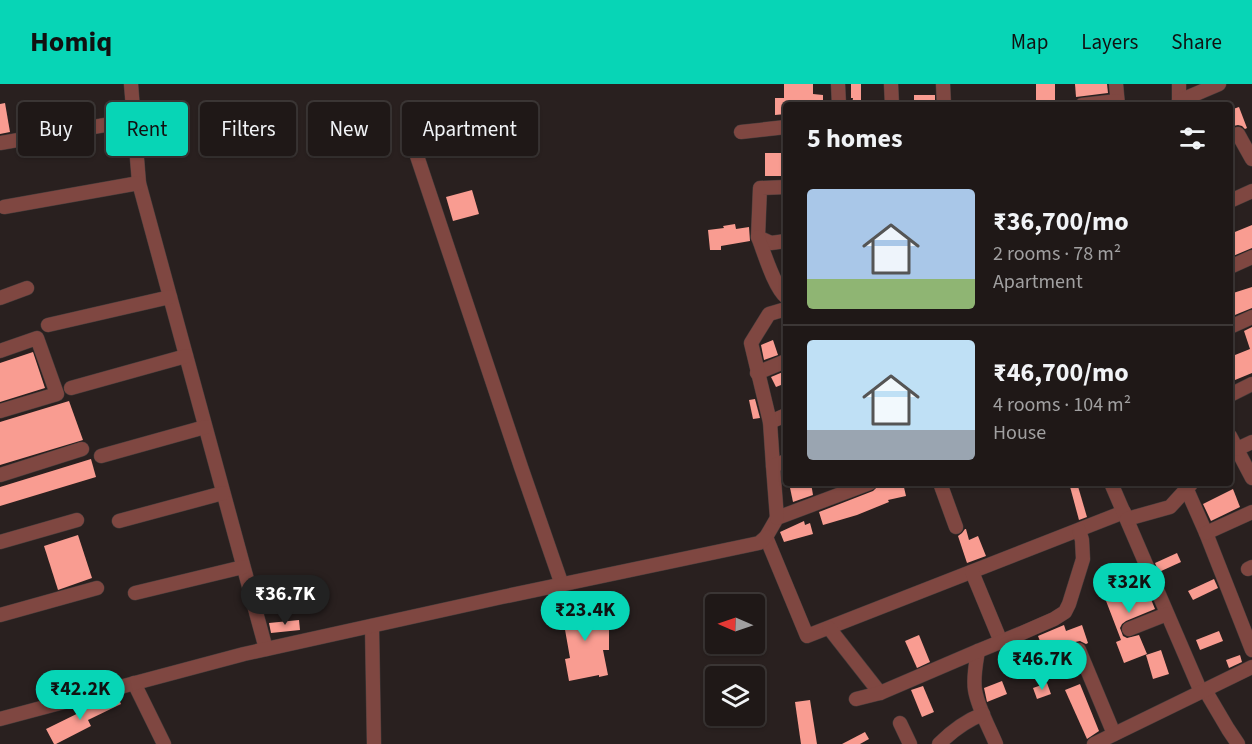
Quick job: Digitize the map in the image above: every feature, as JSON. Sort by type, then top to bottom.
[{"type":"street","points":[[130,84],[132,102]]},
{"type":"street","points":[[838,84],[839,102]]},
{"type":"street","points":[[891,84],[892,102]]},
{"type":"street","points":[[943,84],[944,102]]},
{"type":"street","points":[[1116,84],[1117,102]]},
{"type":"street","points":[[1179,84],[1179,102]]},
{"type":"street","points":[[1181,102],[1219,84]]},
{"type":"street","points":[[0,143],[106,125]]},
{"type":"street","points":[[741,132],[783,127]]},
{"type":"street","points":[[1252,128],[1234,136],[1252,159]]},
{"type":"street","points":[[137,156],[139,183],[266,649]]},
{"type":"street","points":[[417,156],[562,585]]},
{"type":"street","points":[[4,207],[139,183]]},
{"type":"street","points":[[783,187],[760,188],[758,237],[783,295]]},
{"type":"street","points":[[1233,200],[1252,191]]},
{"type":"street","points":[[758,237],[771,243],[783,241]]},
{"type":"street","points":[[1233,266],[1252,257]]},
{"type":"street","points":[[0,298],[27,288]]},
{"type":"street","points":[[48,325],[170,297]]},
{"type":"street","points":[[0,719],[266,649],[759,543],[766,537],[777,518],[780,464],[751,343],[769,314],[783,310]]},
{"type":"street","points":[[1233,326],[1252,317]]},
{"type":"street","points":[[0,351],[37,338],[57,394],[0,411]]},
{"type":"street","points":[[71,388],[186,356]]},
{"type":"street","points":[[757,373],[783,362]]},
{"type":"street","points":[[1233,394],[1252,384]]},
{"type":"street","points":[[770,422],[783,416]]},
{"type":"street","points":[[101,456],[206,427]]},
{"type":"street","points":[[1252,442],[1236,456],[1252,478]]},
{"type":"street","points":[[0,475],[82,449]]},
{"type":"street","points":[[777,518],[862,486]]},
{"type":"street","points":[[941,486],[956,527]]},
{"type":"street","points":[[1112,486],[1203,691],[1238,744]]},
{"type":"street","points":[[766,537],[807,636],[1079,530],[1125,516],[1170,507],[1187,486]]},
{"type":"street","points":[[1188,486],[1206,533],[1247,623],[1252,650]]},
{"type":"street","points":[[119,521],[223,493]]},
{"type":"street","points":[[1206,533],[1252,512]]},
{"type":"street","points":[[0,542],[76,520]]},
{"type":"street","points":[[856,699],[880,693],[1054,619],[1065,612],[1083,559],[1079,530]]},
{"type":"street","points":[[135,593],[243,567]]},
{"type":"street","points":[[972,572],[1001,642]]},
{"type":"street","points":[[0,615],[97,588]]},
{"type":"street","points":[[1129,629],[1167,614]]},
{"type":"street","points":[[372,626],[374,744]]},
{"type":"street","points":[[830,628],[880,693]]},
{"type":"street","points":[[1079,650],[1114,734]]},
{"type":"street","points":[[978,651],[975,691],[996,744]]},
{"type":"street","points":[[1094,744],[1252,667]]},
{"type":"street","points":[[134,683],[164,744]]},
{"type":"street","points":[[939,744],[960,725],[983,714]]},
{"type":"street","points":[[900,723],[910,744]]},
{"type":"building","points":[[784,84],[813,84],[813,94],[823,95],[823,102],[783,102],[783,114],[775,115],[775,98],[784,98]]},
{"type":"building","points":[[851,84],[861,84],[861,102],[852,102],[853,98],[851,98]]},
{"type":"building","points":[[1036,84],[1055,84],[1055,100],[1036,100]]},
{"type":"building","points":[[1075,84],[1107,84],[1108,93],[1076,97]]},
{"type":"building","points":[[914,95],[935,95],[935,102],[914,102]]},
{"type":"building","points":[[5,103],[10,132],[0,134],[0,104]]},
{"type":"building","points":[[1239,107],[1247,128],[1233,126],[1233,109]]},
{"type":"building","points":[[765,153],[783,153],[783,176],[765,176]]},
{"type":"building","points":[[472,190],[479,214],[453,221],[446,197]]},
{"type":"building","points":[[735,224],[736,229],[749,227],[750,241],[721,246],[721,250],[710,250],[708,230]]},
{"type":"building","points":[[1252,225],[1252,248],[1233,256],[1233,233]]},
{"type":"building","points":[[1252,287],[1252,308],[1233,316],[1233,293]]},
{"type":"building","points":[[1252,327],[1252,373],[1235,380],[1233,356],[1250,349],[1244,331]]},
{"type":"building","points":[[773,340],[778,355],[764,360],[761,345]]},
{"type":"building","points":[[33,352],[45,388],[0,402],[0,363]]},
{"type":"building","points":[[783,372],[783,384],[776,387],[771,377]]},
{"type":"building","points":[[755,399],[760,418],[753,419],[749,400]]},
{"type":"building","points":[[69,401],[83,440],[0,465],[0,422]]},
{"type":"building","points":[[91,459],[96,477],[0,506],[0,487]]},
{"type":"building","points":[[790,486],[812,486],[813,495],[793,502]]},
{"type":"building","points":[[878,486],[904,486],[906,496],[888,500],[889,502],[857,515],[823,525],[819,512],[873,491]]},
{"type":"building","points":[[1070,486],[1078,486],[1087,517],[1079,520]]},
{"type":"building","points":[[1233,489],[1240,507],[1211,521],[1203,504]]},
{"type":"building","points":[[804,521],[805,525],[810,523],[813,534],[784,542],[780,532]]},
{"type":"building","points":[[965,529],[969,540],[978,536],[986,556],[967,563],[958,536]]},
{"type":"building","points":[[78,535],[92,578],[58,590],[44,546]]},
{"type":"building","points":[[1177,553],[1181,562],[1159,572],[1155,563]]},
{"type":"building","points":[[1141,575],[1155,609],[1126,621],[1120,628],[1123,636],[1127,638],[1139,635],[1147,654],[1124,663],[1116,642],[1121,640],[1103,593],[1128,584],[1127,580]]},
{"type":"building","points":[[1214,579],[1218,588],[1193,600],[1188,591]]},
{"type":"building","points":[[590,602],[595,624],[609,624],[609,650],[603,650],[608,675],[569,681],[565,659],[570,658],[561,607]]},
{"type":"building","points":[[299,620],[300,630],[271,633],[269,623]]},
{"type":"building","points":[[1064,625],[1066,631],[1082,625],[1088,643],[1075,642],[1070,650],[1063,653],[1067,665],[1051,670],[1038,636]]},
{"type":"building","points":[[1219,631],[1223,641],[1200,650],[1196,640]]},
{"type":"building","points":[[919,635],[930,662],[917,668],[905,641]]},
{"type":"building","points":[[1161,650],[1169,674],[1153,679],[1146,655]]},
{"type":"building","points":[[1240,655],[1242,662],[1229,668],[1226,660]]},
{"type":"building","points":[[1002,681],[1007,694],[987,702],[984,688]]},
{"type":"building","points":[[1047,683],[1051,694],[1037,699],[1033,688]]},
{"type":"building","points":[[1080,684],[1099,731],[1087,739],[1065,690]]},
{"type":"building","points":[[923,686],[934,712],[922,717],[911,690]]},
{"type":"building","points":[[118,697],[121,704],[88,720],[91,726],[54,744],[46,729],[103,701]]},
{"type":"building","points":[[810,700],[817,744],[801,744],[795,702]]},
{"type":"building","points":[[865,732],[869,739],[860,744],[842,744]]}]
